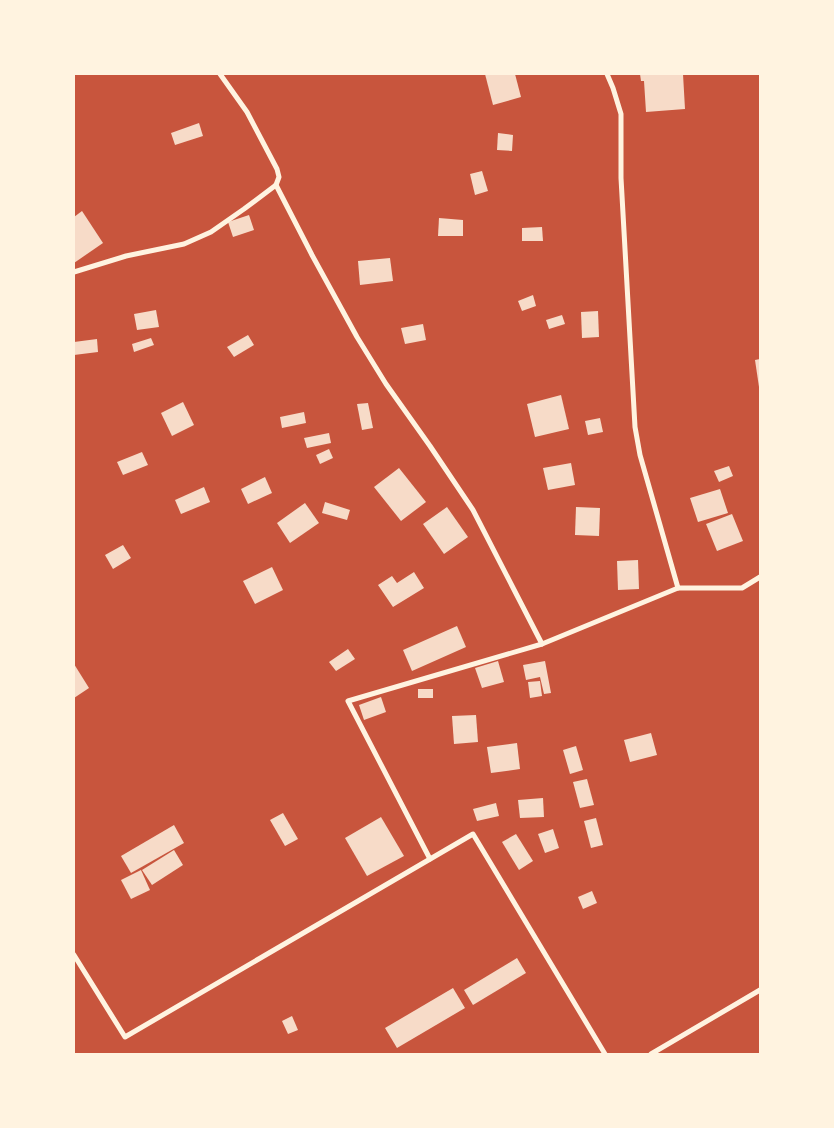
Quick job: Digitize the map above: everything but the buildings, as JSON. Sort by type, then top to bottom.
[{"type":"street","points":[[74,272],[126,256],[184,244],[211,232],[276,185],[279,177],[276,169],[247,112],[220,74]]},
{"type":"street","points":[[606,74],[613,88],[621,114],[621,178],[635,427],[640,455],[678,588]]},
{"type":"street","points":[[276,185],[357,337],[386,384],[473,510],[542,644]]},
{"type":"street","points":[[430,859],[348,701],[542,644],[678,588],[742,588],[760,577]]},
{"type":"street","points":[[74,955],[125,1037],[474,834],[605,1054]]},
{"type":"street","points":[[651,1054],[760,990]]}]
